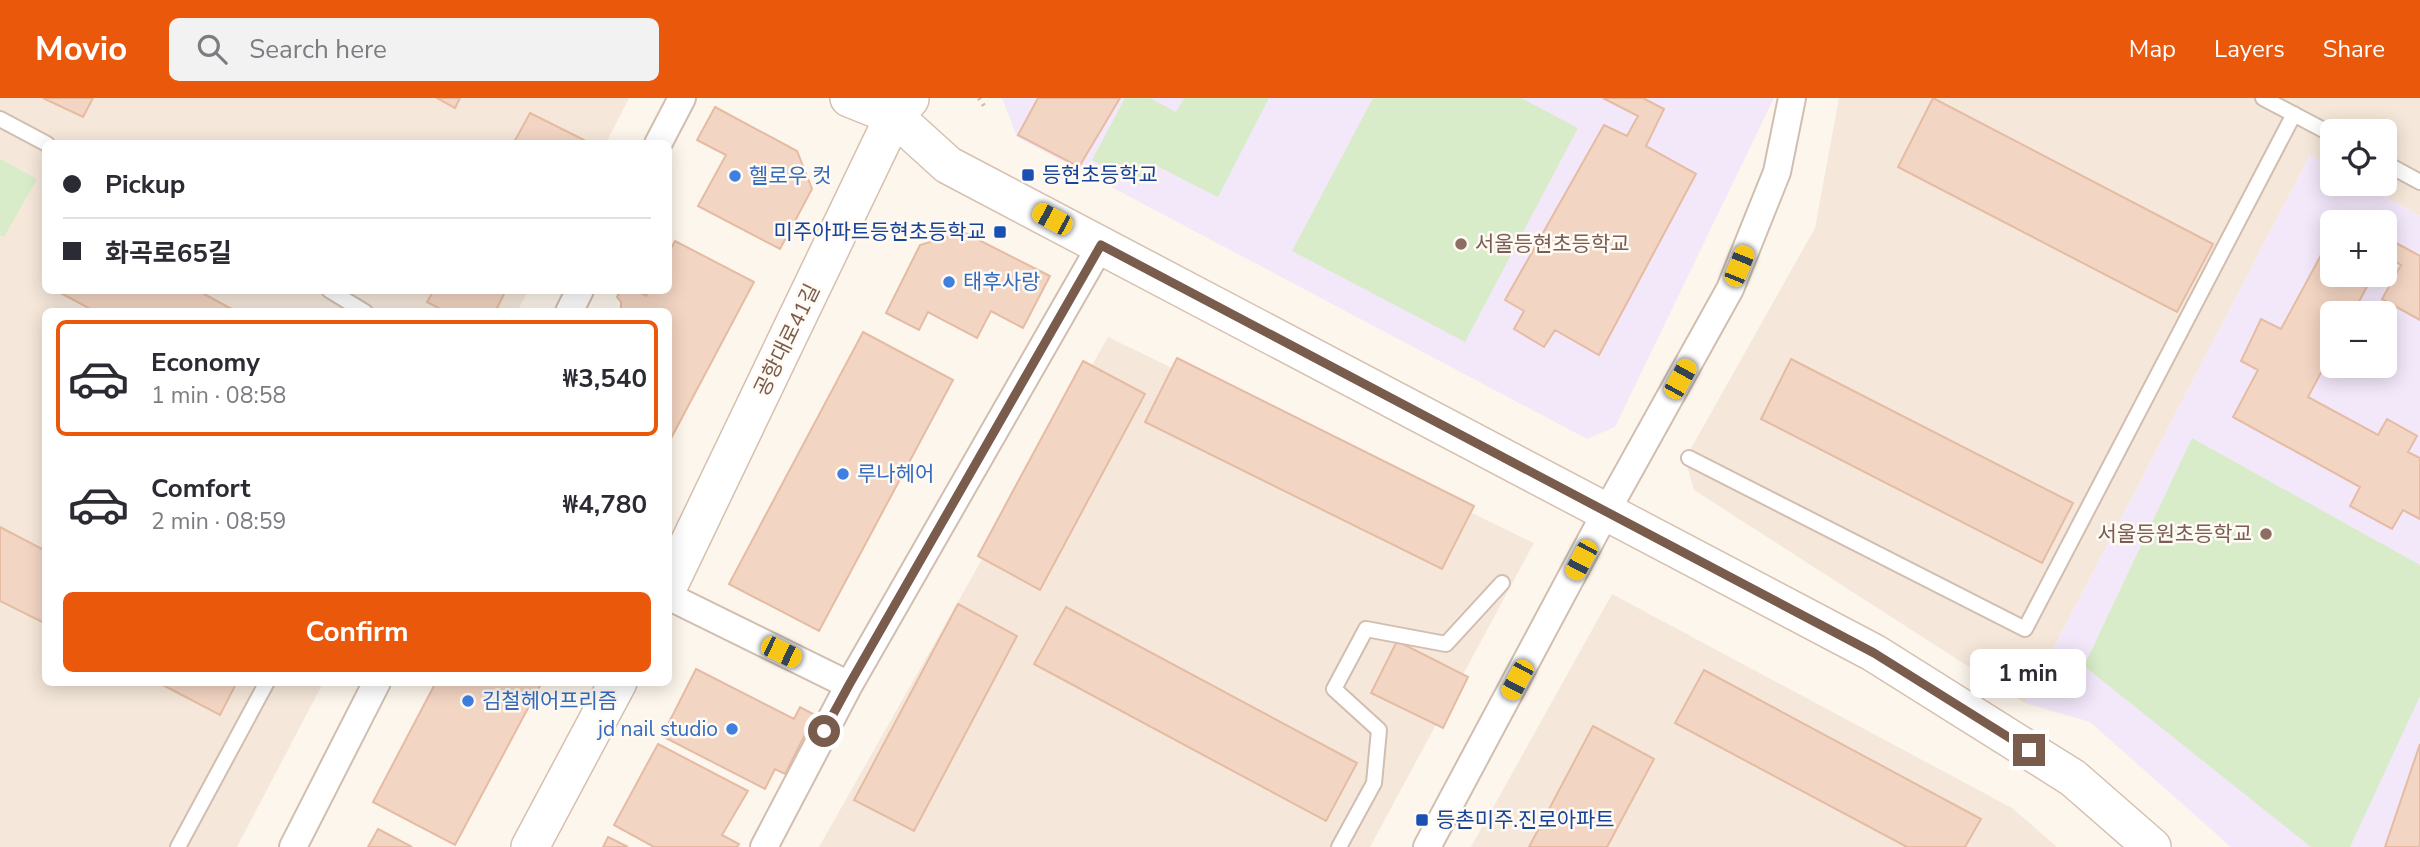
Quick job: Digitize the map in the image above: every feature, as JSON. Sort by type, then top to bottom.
[{"type":"street","points":[[660,140],[682,98]]},
{"type":"street","points":[[849,98],[902,107],[948,165],[1874,653],[2073,778],[2152,847]]},
{"type":"street","points":[[1427,847],[1606,512],[1730,289],[1777,172],[1792,98]]},
{"type":"street","name":"공항대로41길","points":[[672,579],[902,107]]},
{"type":"street","points":[[764,847],[849,685],[1101,245]]},
{"type":"street","points":[[672,598],[849,685]]},
{"type":"street","points":[[293,847],[375,686]]},
{"type":"street","points":[[530,847],[616,686]]},
{"type":"lane","points":[[2263,98],[2320,128]]},
{"type":"lane","points":[[1689,458],[2025,629],[2294,114]]},
{"type":"lane","points":[[0,119],[42,141]]},
{"type":"lane","points":[[2397,170],[2420,182]]},
{"type":"lane","points":[[336,294],[358,308]]},
{"type":"lane","points":[[1339,847],[1374,783],[1379,730],[1334,689],[1366,629],[1447,644],[1502,583]]},
{"type":"lane","points":[[178,847],[265,686]]},
{"type":"path","points":[[979,98],[986,109]]},
{"type":"shaded area","points":[[0,98],[629,98],[608,140],[42,140],[42,294],[526,294],[519,308],[42,308],[42,686],[321,686],[237,847],[0,847]]},
{"type":"shaded area","name":"서울등현초등학교","points":[[1002,98],[1774,98],[1615,427],[1587,439],[1017,137]]},
{"type":"shaded area","points":[[1839,98],[2420,98],[2420,216],[2384,196],[2397,196],[2397,119],[2320,119],[2320,160],[2310,155],[2025,703],[1694,490],[1685,459],[1815,228]]},
{"type":"shaded area","name":"서울등원초등학교","points":[[2310,155],[2320,160],[2320,196],[2384,196],[2420,216],[2420,847],[2231,847],[2090,722],[2025,703]]},
{"type":"shaded area","points":[[1108,337],[1534,543],[1370,847],[819,847]]},
{"type":"shaded area","points":[[1612,594],[2012,808],[2057,847],[1471,847]]},
{"type":"green space","points":[[1125,98],[1150,98],[1176,112],[1184,98],[1269,98],[1218,197],[1151,163],[1139,185],[1092,160]]},
{"type":"green space","points":[[1373,98],[1521,98],[1578,128],[1465,342],[1292,251]]},
{"type":"green space","points":[[0,159],[37,179],[4,237],[0,235]]},
{"type":"green space","points":[[2192,438],[2420,565],[2420,696],[2350,847],[2311,847],[2084,666]]},
{"type":"building","points":[[43,98],[93,98],[83,117]]},
{"type":"building","points":[[437,98],[460,98],[455,108]]},
{"type":"building","points":[[1038,98],[1120,98],[1079,167],[1018,135]]},
{"type":"building","points":[[1603,98],[1643,98],[1664,109],[1646,146],[1696,174],[1599,355],[1555,330],[1544,347],[1514,329],[1524,311],[1505,300],[1604,125],[1627,136],[1638,116]]},
{"type":"building","points":[[1933,98],[2213,244],[2177,312],[1898,167]]},
{"type":"building","points":[[715,107],[797,151],[812,189],[780,249],[698,206],[726,155],[697,140]]},
{"type":"building","points":[[530,113],[584,140],[515,140]]},
{"type":"building","points":[[963,232],[1050,276],[1023,328],[991,311],[977,338],[928,312],[919,330],[886,313],[920,245]]},
{"type":"building","points":[[675,241],[754,282],[672,436],[672,308],[621,308],[617,297],[619,294],[672,294],[672,247]]},
{"type":"building","points":[[2397,244],[2420,256],[2420,320],[2397,307],[2397,301],[2382,299],[2389,287],[2397,287],[2397,272],[2401,265],[2397,263]]},
{"type":"building","points":[[2320,257],[2320,287],[2367,287],[2359,301],[2320,301],[2320,374],[2308,397],[2378,435],[2387,419],[2417,436],[2408,452],[2420,458],[2420,519],[2403,510],[2392,529],[2350,506],[2360,487],[2233,417],[2258,370],[2241,361],[2261,319],[2281,329]]},
{"type":"building","points":[[62,294],[204,294],[230,308],[89,308]]},
{"type":"building","points":[[432,294],[504,294],[497,308],[438,308],[427,302]]},
{"type":"building","points":[[863,332],[953,380],[819,631],[729,584]]},
{"type":"building","points":[[1177,358],[1474,506],[1442,569],[1145,422]]},
{"type":"building","points":[[1791,359],[2073,503],[2042,563],[1761,419]]},
{"type":"building","points":[[1083,361],[1145,394],[1040,590],[978,556]]},
{"type":"building","points":[[0,527],[42,549],[42,622],[0,601]]},
{"type":"building","points":[[958,604],[1017,636],[914,831],[854,800]]},
{"type":"building","points":[[1066,607],[1357,763],[1326,821],[1034,664]]},
{"type":"building","points":[[1397,641],[1468,677],[1443,728],[1371,693]]},
{"type":"building","points":[[696,669],[794,719],[800,707],[815,715],[785,774],[775,769],[765,789],[662,736]]},
{"type":"building","points":[[1704,670],[1981,819],[1965,847],[1907,847],[1675,723]]},
{"type":"building","points":[[165,686],[235,686],[220,715]]},
{"type":"building","points":[[434,686],[540,686],[455,845],[373,802]]},
{"type":"building","points":[[1593,726],[1654,759],[1607,847],[1529,847]]},
{"type":"building","points":[[658,744],[748,791],[722,835],[739,844],[737,847],[654,847],[614,825]]},
{"type":"building","points":[[2420,744],[2420,847],[2385,847]]},
{"type":"building","points":[[378,829],[412,847],[368,847]]},
{"type":"building","points":[[608,837],[628,847],[603,847]]},
{"type":"place","name":"등현초등학교","points":[[1028,175]]},
{"type":"place","name":"헬로우 컷","points":[[735,176]]},
{"type":"place","name":"미주아파트등현초등학교","points":[[1000,232]]},
{"type":"place","name":"서울등현초등학교","points":[[1461,244]]},
{"type":"place","name":"태후사랑","points":[[949,282]]},
{"type":"place","name":"루나헤어","points":[[843,474]]},
{"type":"place","name":"서울등원초등학교","points":[[2266,534]]},
{"type":"place","name":"김철헤어프리즘","points":[[468,701]]},
{"type":"place","name":"jd nail studio","points":[[732,729]]},
{"type":"place","name":"등촌미주.진로아파트","points":[[1422,820]]},
{"type":"route","points":[[824,731],[1101,245],[1874,653],[2029,750]]}]
